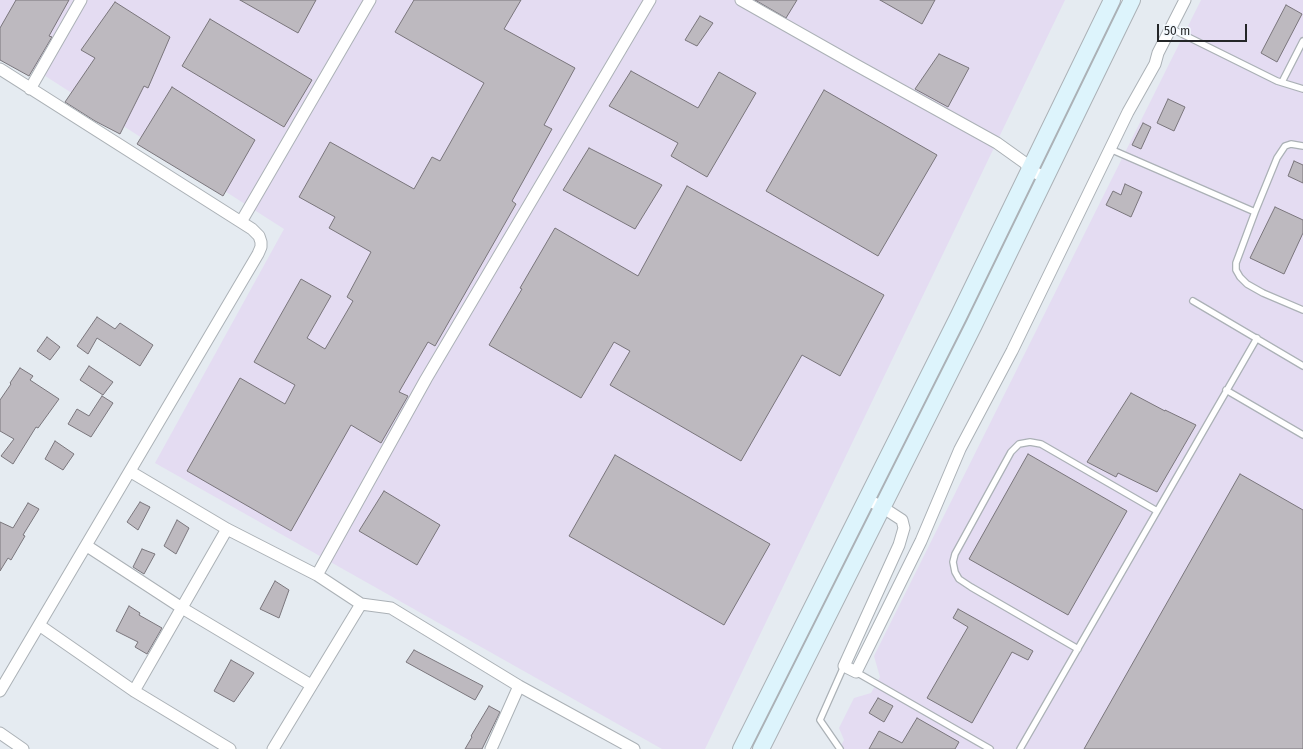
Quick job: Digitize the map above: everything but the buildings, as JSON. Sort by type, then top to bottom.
[{"type":"main road","points":[[741,749],[866,498],[962,310],[1112,0]]},
{"type":"main road","points":[[761,749],[974,325],[1132,0]]},
{"type":"street","points":[[30,89],[82,0]]},
{"type":"street","points":[[241,222],[370,0]]},
{"type":"street","points":[[317,575],[426,379],[650,0]]},
{"type":"street","points":[[741,0],[997,143],[1025,163],[1030,170],[1046,178]]},
{"type":"street","points":[[866,498],[902,520],[904,528],[899,545],[844,666],[856,672],[873,641],[921,541],[960,449],[1015,344],[1128,112],[1155,64],[1158,53],[1185,0]]},
{"type":"street","points":[[0,69],[252,229],[259,236],[261,242],[261,247],[258,254],[87,546],[0,691]]},
{"type":"street","points":[[130,472],[227,529],[317,575],[361,604],[391,608],[519,686],[634,749]]},
{"type":"street","points":[[134,691],[227,529]]},
{"type":"street","points":[[87,546],[182,608],[311,685]]},
{"type":"street","points":[[273,749],[361,604]]},
{"type":"street","points":[[39,625],[134,691],[230,749]]},
{"type":"street","points":[[491,749],[519,686]]},
{"type":"street","points":[[0,733],[23,749]]},
{"type":"lane","points":[[1170,28],[1282,82],[1303,89]]},
{"type":"lane","points":[[1282,82],[1303,41]]},
{"type":"lane","points":[[1303,146],[1291,144],[1285,146],[1277,158],[1236,264],[1236,270],[1240,278],[1247,284],[1263,293],[1303,310]]},
{"type":"lane","points":[[1110,149],[1255,212]]},
{"type":"lane","points":[[1193,302],[1303,366]]},
{"type":"lane","points":[[1020,749],[1257,338]]},
{"type":"lane","points":[[1226,390],[1303,435]]},
{"type":"lane","points":[[1078,649],[971,587],[959,579],[955,572],[953,562],[955,554],[1011,452],[1019,444],[1030,442],[1040,444],[1157,511]]},
{"type":"lane","points":[[840,749],[820,720],[844,666]]},
{"type":"lane","points":[[856,672],[990,749]]},
{"type":"shaded area","points":[[0,0],[1065,0],[705,749],[662,749],[155,463],[284,229],[0,47]]},
{"type":"shaded area","points":[[1201,0],[1303,0],[1303,749],[839,749],[844,740],[839,728],[854,698],[871,693],[880,677],[874,656]]}]
